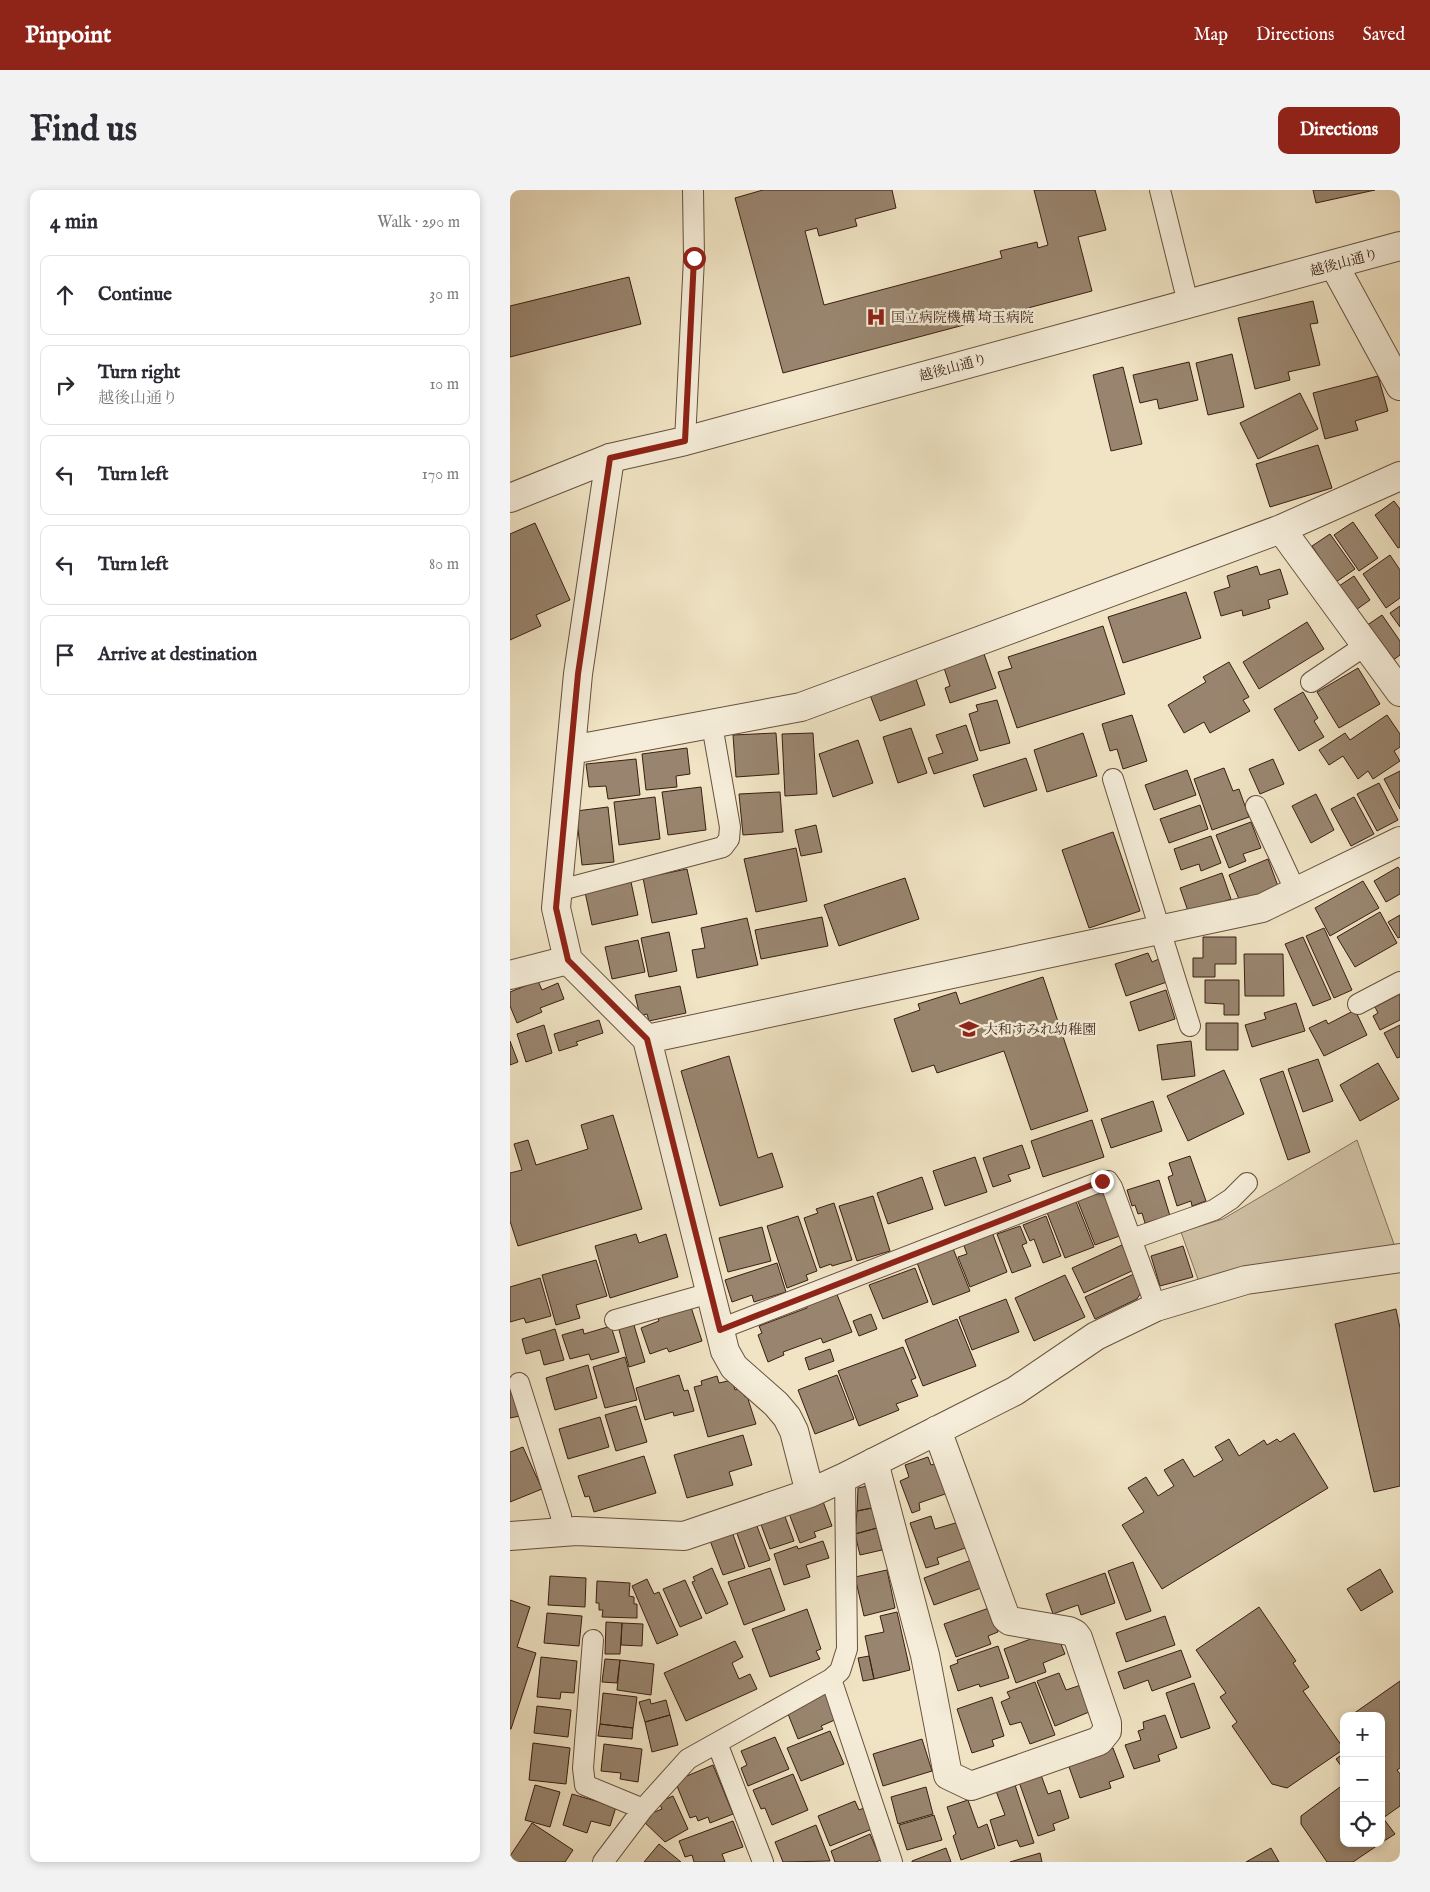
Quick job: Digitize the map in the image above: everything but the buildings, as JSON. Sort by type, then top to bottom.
[{"type":"street","name":"越後山通り","points":[[510,498],[610,458],[685,441],[1400,246]]},
{"type":"street","points":[[1334,265],[1400,386]]},
{"type":"street","points":[[610,458],[578,674],[556,908],[568,960],[647,1039],[725,1351],[734,1367],[776,1404],[787,1417],[794,1431],[810,1493]]},
{"type":"street","points":[[571,750],[801,707],[1282,529],[1400,476]]},
{"type":"street","points":[[1282,529],[1366,645],[1398,685]]},
{"type":"street","points":[[647,1039],[1262,908],[1400,841]]},
{"type":"street","points":[[510,975],[568,960]]},
{"type":"street","points":[[510,1536],[576,1531],[684,1536],[810,1493],[845,1477],[1015,1391],[1096,1336],[1156,1307],[1246,1280],[1400,1258]]},
{"type":"street","points":[[874,1462],[925,1655],[948,1775],[971,1786],[1099,1740],[1107,1731],[1107,1723],[1078,1638],[1075,1634],[1068,1631],[1010,1621],[1006,1618],[937,1430]]},
{"type":"lane","points":[[685,441],[694,258],[693,190]]},
{"type":"lane","points":[[1160,190],[1188,303]]},
{"type":"lane","points":[[1311,682],[1366,645]]},
{"type":"lane","points":[[557,891],[723,847],[729,839],[730,827],[712,725]]},
{"type":"lane","points":[[1113,779],[1190,1026]]},
{"type":"lane","points":[[1256,806],[1296,892]]},
{"type":"lane","points":[[1358,1004],[1400,982]]},
{"type":"lane","points":[[720,1330],[1102,1181],[1108,1181],[1112,1187],[1156,1307]]},
{"type":"lane","points":[[1132,1239],[1214,1210],[1231,1199],[1247,1183]]},
{"type":"lane","points":[[615,1320],[710,1293]]},
{"type":"lane","points":[[519,1383],[561,1516],[562,1532]]},
{"type":"lane","points":[[603,1862],[643,1809],[688,1759],[831,1679],[840,1671],[847,1649],[845,1477]]},
{"type":"lane","points":[[593,1640],[583,1768],[585,1785],[643,1809]]},
{"type":"lane","points":[[831,1679],[892,1862]]},
{"type":"lane","points":[[717,1744],[763,1862]]},
{"type":"shaded area","points":[[1357,1140],[1395,1247],[1199,1282],[1181,1232],[1223,1219]]},
{"type":"place","name":"国立病院機構 埼玉病院","points":[[876,317]]},
{"type":"place","name":"大和すみれ幼稚園","points":[[969,1029]]},
{"type":"route","points":[[694,258],[685,441],[610,458],[578,674],[556,908],[568,960],[647,1039],[720,1330],[1102,1181]]}]
